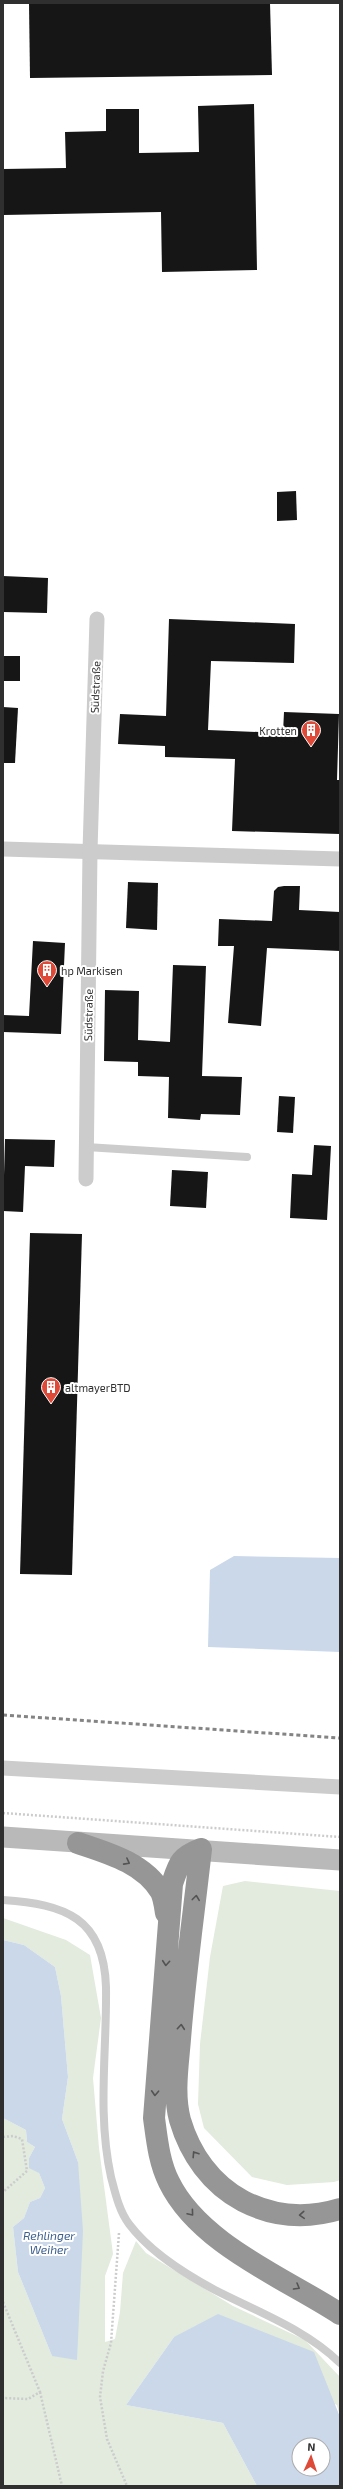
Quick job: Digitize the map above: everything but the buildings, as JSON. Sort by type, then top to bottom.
[{"type":"highway","points":[[78,1842],[113,1855],[145,1874],[162,1894],[169,1924]]},
{"type":"highway","points":[[340,2210],[325,2214],[293,2216],[259,2209],[231,2195],[208,2174],[191,2149],[180,2119],[176,2089],[182,2012],[202,1849],[189,1854],[179,1862],[172,1884],[154,2118],[158,2153],[169,2183],[188,2210],[214,2236],[229,2248],[340,2314]]},
{"type":"main road","points":[[3,1837],[202,1849],[340,1860]]},
{"type":"street","name":"Südstraße","points":[[86,1179],[90,851],[97,619]]},
{"type":"street","points":[[3,848],[340,859]]},
{"type":"street","points":[[3,1768],[340,1787]]},
{"type":"lane","points":[[86,1147],[247,1157]]},
{"type":"lane","points":[[3,1900],[37,1903],[70,1913],[89,1929],[101,1950],[106,1970],[103,2127],[110,2170],[120,2207],[128,2224],[144,2241],[186,2273],[214,2289],[307,2335],[340,2362]]},
{"type":"path","points":[[3,1813],[340,1837]]},
{"type":"path","points":[[3,2137],[13,2136],[22,2139],[27,2171],[3,2192]]},
{"type":"path","points":[[120,2207],[119,2257],[114,2290],[111,2343],[103,2371],[100,2397],[107,2439],[127,2486]]},
{"type":"path","points":[[3,2302],[40,2392],[62,2486]]},
{"type":"path","points":[[3,2398],[28,2399],[40,2392]]},
{"type":"shaded area","points":[[245,1881],[340,1891],[340,2180],[334,2182],[287,2185],[252,2177],[204,2128],[198,2104],[200,2044],[210,1957],[223,1886]]},
{"type":"shaded area","points":[[3,1918],[66,1940],[90,1955],[101,2018],[93,2078],[99,2148],[113,2254],[105,2276],[105,2342],[115,2339],[120,2312],[123,2273],[136,2241],[146,2253],[233,2306],[305,2340],[340,2377],[340,2417],[337,2405],[174,2337],[126,2405],[223,2423],[257,2486],[3,2486],[3,2118],[26,2130],[27,2142],[35,2147],[29,2158],[39,2173],[45,2188],[40,2198],[30,2202],[24,2218],[13,2227],[18,2272],[52,2356],[78,2162],[62,2119],[68,2077],[61,1996],[55,1967],[24,1945],[3,1940]]},
{"type":"water","points":[[234,1556],[340,1558],[340,1652],[208,1647],[210,1570]]},
{"type":"water","name":"Rehlinger Weiher","points":[[3,1940],[24,1945],[55,1967],[61,1996],[68,2077],[62,2119],[78,2162],[83,2231],[77,2360],[52,2356],[18,2272],[13,2227],[24,2218],[30,2202],[40,2198],[45,2188],[39,2173],[29,2168],[29,2158],[35,2147],[27,2142],[26,2130],[3,2118]]},
{"type":"water","points":[[218,2314],[314,2352],[340,2417],[340,2486],[257,2486],[223,2423],[126,2405],[174,2337]]},
{"type":"railway","points":[[3,1715],[340,1738]]},
{"type":"place","name":"Krotten","points":[[311,747]]},
{"type":"place","name":"hp Markisen","points":[[47,987]]},
{"type":"place","name":"altmayerBTD","points":[[51,1404]]}]
